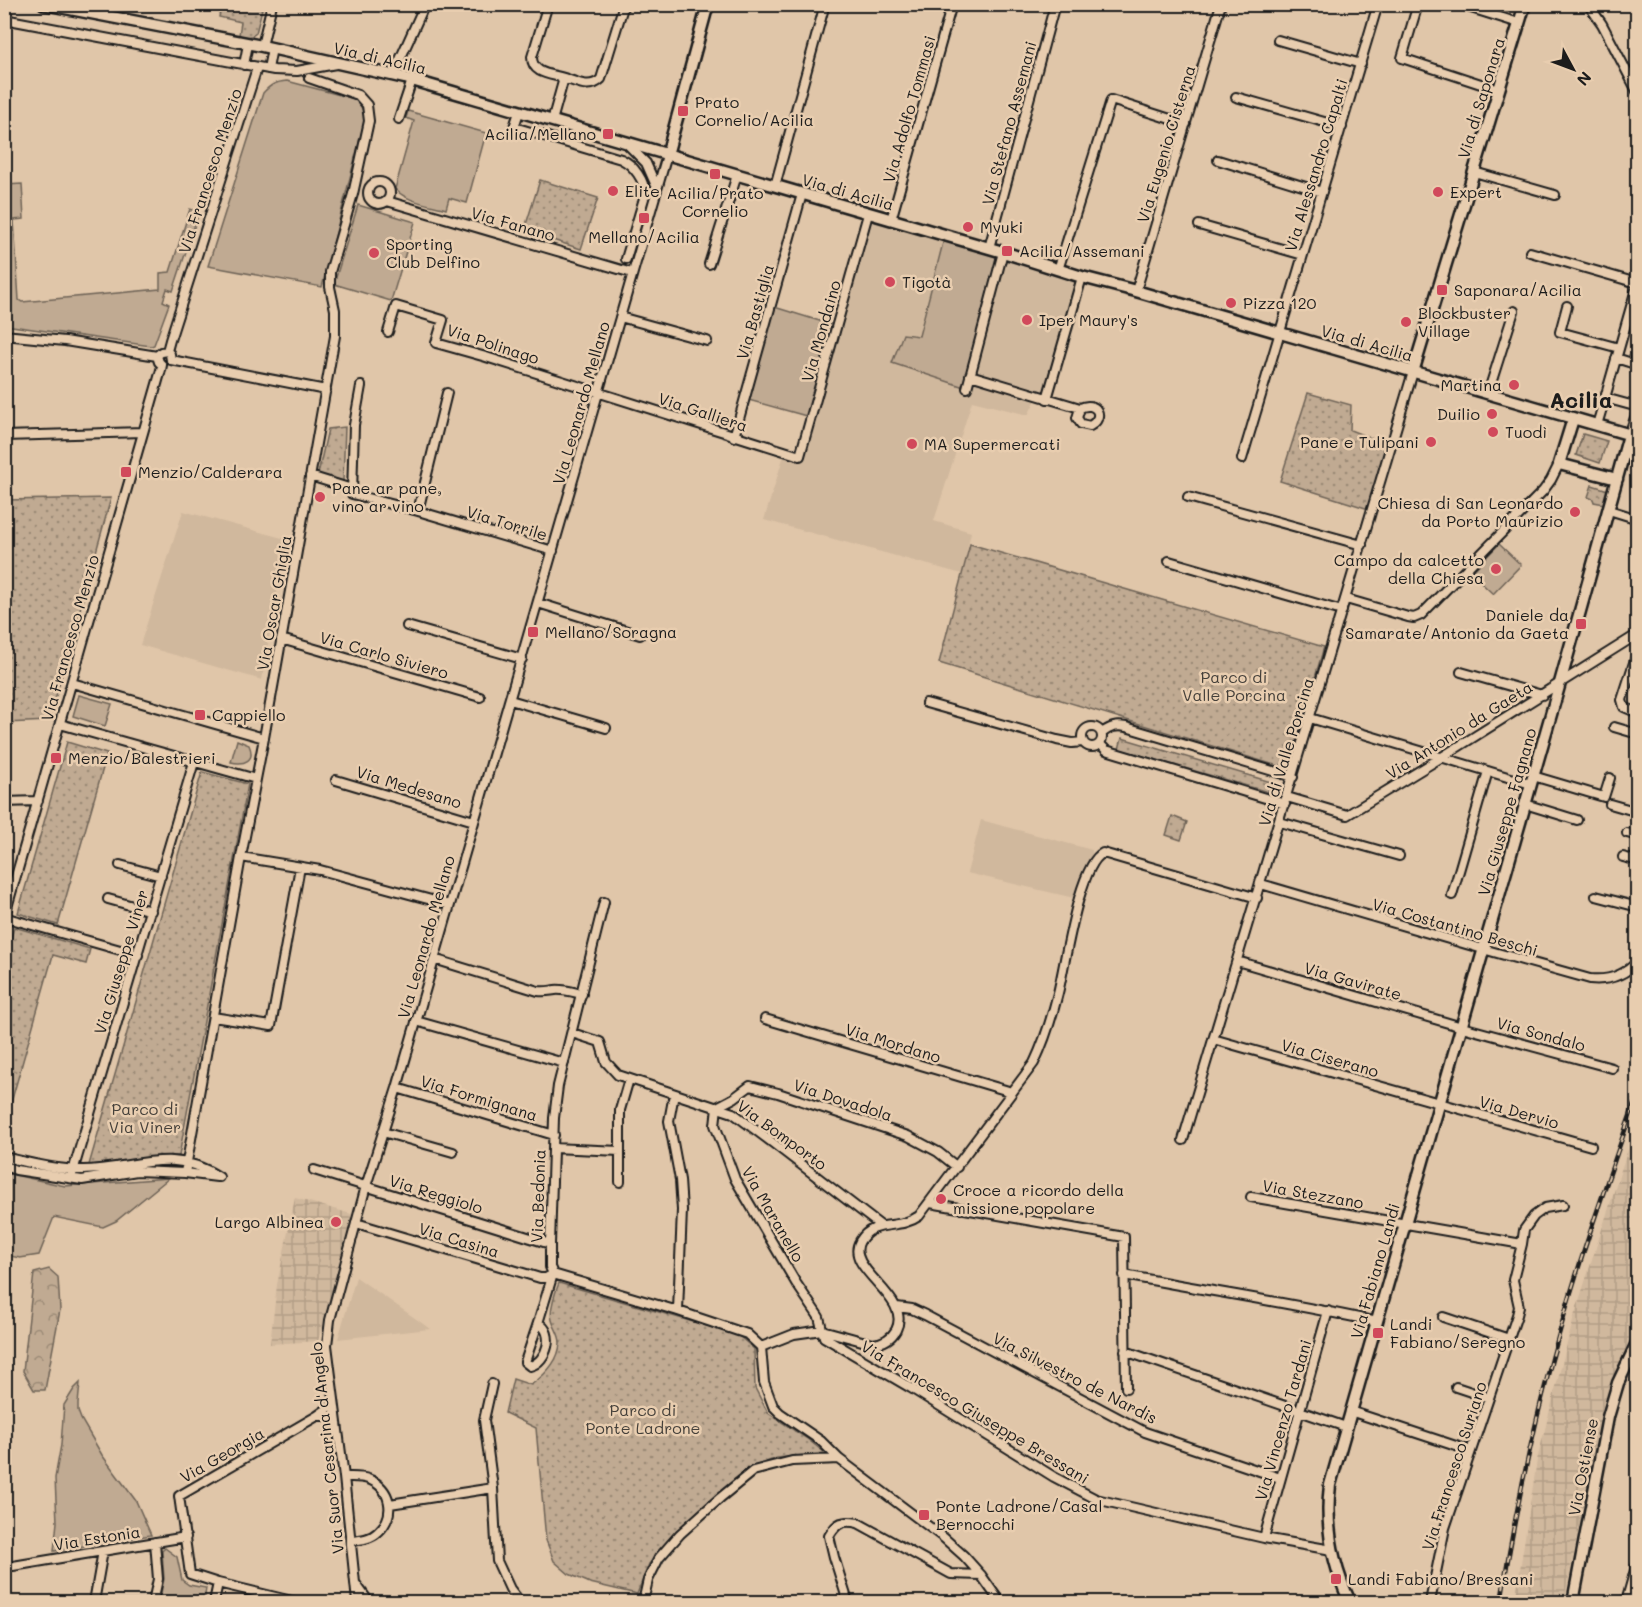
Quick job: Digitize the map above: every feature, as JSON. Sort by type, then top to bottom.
[{"type":"main road","points":[[1628,1602],[1638,1567]]},
{"type":"street","name":"Via di Acilia","points":[[44,4],[89,9],[412,80],[1634,436]]},
{"type":"street","points":[[268,69],[267,47],[272,4]]},
{"type":"street","points":[[393,75],[425,4]]},
{"type":"street","points":[[548,4],[532,63],[537,70],[588,85],[597,83],[601,79],[624,4]]},
{"type":"street","points":[[667,155],[708,4]]},
{"type":"street","points":[[775,186],[825,4]]},
{"type":"street","name":"Via Adolfo Tommasi","points":[[891,220],[952,4]]},
{"type":"street","name":"Via Stefano Assemani","points":[[988,248],[1055,4]]},
{"type":"street","name":"Via Eugenio Cisterna","points":[[1136,291],[1221,4]]},
{"type":"street","name":"Via Alessandro Capalti","points":[[1242,459],[1378,4]]},
{"type":"street","points":[[1418,4],[1402,58],[1499,90]]},
{"type":"street","points":[[1458,4],[1519,22]]},
{"type":"street","name":"Via di Saponara","points":[[1413,372],[1525,4]]},
{"type":"street","points":[[1588,4],[1602,24],[1638,93]]},
{"type":"street","points":[[4,19],[257,68],[290,72],[338,64]]},
{"type":"street","points":[[1278,40],[1360,64]]},
{"type":"street","points":[[244,65],[248,44]]},
{"type":"street","name":"Via Francesco Menzio","points":[[167,351],[257,68]]},
{"type":"street","name":"Via Oscar Ghiglia","points":[[185,1173],[335,336],[335,310],[330,287],[330,272],[353,194],[369,121],[367,105],[358,94],[309,78]]},
{"type":"street","points":[[552,121],[564,78]]},
{"type":"street","points":[[399,119],[412,80]]},
{"type":"street","points":[[1236,97],[1342,127]]},
{"type":"street","points":[[1058,270],[1111,100],[1186,124]]},
{"type":"street","points":[[519,112],[514,127],[629,163],[643,183],[645,197],[626,259]]},
{"type":"street","points":[[627,144],[646,163],[657,188]]},
{"type":"street","name":"Via Leonardo Mellano","points":[[356,1223],[522,660],[667,155]]},
{"type":"street","points":[[1218,160],[1322,192]]},
{"type":"street","points":[[1474,172],[1555,195]]},
{"type":"street","points":[[709,264],[737,175]]},
{"type":"street","name":"Via Bastiglia","points":[[734,437],[802,194]]},
{"type":"street","name":"Via Fanano","points":[[387,201],[632,273]]},
{"type":"street","name":"Via Mondaino","points":[[800,456],[868,213]]},
{"type":"street","points":[[1199,225],[1303,255]]},
{"type":"street","points":[[635,228],[645,231]]},
{"type":"street","points":[[967,388],[1003,252]]},
{"type":"street","points":[[1530,252],[1637,283],[1597,425]]},
{"type":"street","points":[[1047,399],[1082,277]]},
{"type":"street","name":"Via Polinago","points":[[388,332],[396,306],[443,320],[436,343],[599,393]]},
{"type":"street","points":[[1568,306],[1560,332],[1619,348]]},
{"type":"street","points":[[1488,393],[1515,311]]},
{"type":"street","points":[[620,317],[707,341]]},
{"type":"street","points":[[4,335],[65,341],[157,356]]},
{"type":"street","points":[[157,356],[167,351],[171,360]]},
{"type":"street","points":[[157,356],[162,364],[169,363],[171,360],[326,390]]},
{"type":"street","points":[[1616,358],[1638,365]]},
{"type":"street","name":"Via Francesco Menzio","points":[[5,918],[162,364]]},
{"type":"street","name":"Via di Valle Porcina","points":[[1184,1140],[1413,372]]},
{"type":"street","points":[[970,375],[1080,408]]},
{"type":"street","points":[[352,489],[354,425],[361,386]]},
{"type":"street","points":[[418,511],[447,393]]},
{"type":"street","name":"Via Galliera","points":[[599,393],[800,456]]},
{"type":"street","points":[[1605,398],[1638,408],[1634,436]]},
{"type":"street","points":[[1346,599],[1408,617],[1414,618],[1421,615],[1543,491],[1559,464],[1573,419]]},
{"type":"street","points":[[4,436],[143,432]]},
{"type":"street","name":"Via Giuseppe Fagnano","points":[[1483,950],[1617,479],[1634,436]]},
{"type":"street","points":[[1559,464],[1617,479]]},
{"type":"street","name":"Via Torrile","points":[[310,476],[352,489],[352,494],[553,551]]},
{"type":"street","points":[[1188,497],[1362,545]]},
{"type":"street","points":[[1609,510],[1638,519]]},
{"type":"street","points":[[1168,561],[1342,611]]},
{"type":"street","points":[[538,603],[640,635]]},
{"type":"street","points":[[407,626],[522,660]]},
{"type":"street","name":"Via Antonio da Gaeta","points":[[1100,744],[1106,750],[1286,801],[1347,814],[1638,634]]},
{"type":"street","name":"Via Carlo Siviero","points":[[281,639],[480,697]]},
{"type":"street","points":[[1638,650],[1622,700],[1624,707],[1638,713]]},
{"type":"street","points":[[1461,672],[1542,695]]},
{"type":"street","points":[[72,683],[264,738]]},
{"type":"street","points":[[510,700],[606,728]]},
{"type":"street","points":[[926,703],[1072,744],[1083,742]]},
{"type":"street","points":[[1311,718],[1488,771],[1604,797],[1610,778]]},
{"type":"street","points":[[60,724],[256,779]]},
{"type":"street","points":[[1102,733],[1112,727],[1126,727],[1293,777]]},
{"type":"street","points":[[1083,742],[1083,734],[1088,728],[1095,728],[1102,733]]},
{"type":"street","points":[[1614,728],[1631,732],[1638,731]]},
{"type":"street","points":[[1083,742],[1089,747],[1097,747],[1102,741],[1102,733]]},
{"type":"street","name":"Via Giuseppe Viner","points":[[72,1174],[194,762]]},
{"type":"street","points":[[1452,895],[1488,771]]},
{"type":"street","name":"Via Medesano","points":[[336,780],[474,821]]},
{"type":"street","points":[[4,802],[38,801]]},
{"type":"street","points":[[1526,804],[1577,820]]},
{"type":"street","points":[[1610,804],[1638,812]]},
{"type":"street","points":[[1280,822],[1399,856]]},
{"type":"street","points":[[1627,833],[1638,836]]},
{"type":"street","points":[[761,1347],[794,1334],[822,1330],[873,1344],[881,1344],[894,1333],[898,1325],[897,1307],[860,1260],[859,1242],[872,1229],[894,1226],[912,1221],[919,1216],[1034,1063],[1046,1037],[1059,991],[1073,920],[1084,883],[1097,855],[1103,853],[1257,898]]},
{"type":"street","points":[[241,857],[320,870],[450,905]]},
{"type":"street","points":[[1623,857],[1638,861]]},
{"type":"street","points":[[120,865],[161,876]]},
{"type":"street","points":[[213,1017],[271,1026],[300,867]]},
{"type":"street","name":"Via Costantino Beschi","points":[[1261,884],[1483,950],[1594,980],[1615,977],[1638,961]]},
{"type":"street","points":[[1596,896],[1638,907]]},
{"type":"street","points":[[108,898],[151,911]]},
{"type":"street","name":"Via Bedonia","points":[[538,1323],[545,1328],[548,1338],[546,1350],[538,1363],[530,1366],[525,1362],[552,1274],[550,1244],[553,1148],[558,1086],[604,903]]},
{"type":"street","points":[[5,918],[138,954]]},
{"type":"street","name":"Via Fabiano Landi","points":[[1350,1602],[1340,1582],[1332,1550],[1328,1518],[1330,1485],[1483,950]]},
{"type":"street","points":[[434,959],[538,992],[548,993],[555,990],[582,994]]},
{"type":"street","name":"Via Gavirate","points":[[1237,961],[1462,1027]]},
{"type":"street","name":"Via Mordano","points":[[765,1019],[1012,1092]]},
{"type":"street","points":[[416,1021],[564,1063]]},
{"type":"street","name":"Via Sondalo","points":[[1462,1027],[1612,1068]]},
{"type":"street","name":"Via Bomporto","points":[[572,1033],[600,1042],[606,1062],[618,1075],[733,1113],[881,1226]]},
{"type":"street","name":"Via Ciserano","points":[[1213,1039],[1440,1104]]},
{"type":"street","points":[[620,1182],[620,1110],[629,1079]]},
{"type":"street","name":"Via Dovadola","points":[[717,1107],[750,1086],[908,1136],[938,1152],[957,1167]]},
{"type":"street","name":"Via Formignana","points":[[397,1088],[554,1135]]},
{"type":"street","points":[[674,1094],[669,1121],[681,1180],[682,1210],[678,1311]]},
{"type":"street","name":"Via Dervio","points":[[1440,1104],[1591,1146]]},
{"type":"street","name":"Via Maranello","points":[[717,1107],[715,1125],[735,1179],[819,1317],[822,1330]]},
{"type":"street","points":[[383,1132],[453,1152]]},
{"type":"street","points":[[553,1148],[620,1151]]},
{"type":"street","points":[[4,1157],[72,1174],[82,1180],[137,1171],[219,1177],[207,1169],[186,1163],[152,1161],[72,1174],[16,1170],[4,1166]]},
{"type":"street","name":"Via Reggiolo","points":[[315,1170],[550,1244]]},
{"type":"street","name":"Via Stezzano","points":[[1251,1197],[1522,1244]]},
{"type":"street","points":[[930,1203],[1124,1237],[1125,1388]]},
{"type":"street","name":"Via Francesco Suriano","points":[[1430,1602],[1445,1528],[1519,1307],[1513,1280],[1524,1230],[1534,1216],[1545,1208],[1563,1205]]},
{"type":"street","name":"Via Casina","points":[[356,1223],[540,1278],[546,1278],[552,1274]]},
{"type":"street","name":"Via Suor Cesarina d'Angelo","points":[[356,1223],[330,1320],[327,1345],[357,1602]]},
{"type":"street","points":[[552,1274],[747,1334],[761,1347],[764,1382],[773,1407],[821,1441],[839,1459],[944,1538],[981,1575],[1000,1602]]},
{"type":"street","points":[[1124,1275],[1328,1311],[1377,1322]]},
{"type":"street","name":"Via Silvestro de Nardis","points":[[897,1307],[912,1309],[925,1315],[1145,1432],[1280,1478]]},
{"type":"street","name":"Via Vincenzo Tardani","points":[[1264,1538],[1328,1311]]},
{"type":"street","points":[[1443,1317],[1509,1339]]},
{"type":"street","name":"Via Francesco Giuseppe Bressani","points":[[822,1330],[824,1337],[841,1348],[911,1388],[1054,1478],[1096,1499],[1264,1538],[1332,1550]]},
{"type":"street","name":"Via Ostiense","points":[[1573,1602],[1608,1417],[1623,1372],[1638,1341]]},
{"type":"street","points":[[1125,1350],[1346,1427]]},
{"type":"street","points":[[492,1383],[484,1420],[493,1488],[497,1561],[510,1589],[520,1602]]},
{"type":"street","points":[[1456,1388],[1489,1398]]},
{"type":"street","name":"Via Georgia","points":[[296,1602],[271,1600],[190,1574],[179,1496],[334,1404]]},
{"type":"street","points":[[1350,1411],[1471,1451]]},
{"type":"street","points":[[317,1416],[335,1416]]},
{"type":"street","points":[[643,1602],[648,1580],[659,1558],[688,1527],[753,1471],[792,1461],[839,1459]]},
{"type":"street","points":[[344,1477],[365,1477],[379,1484],[390,1503],[387,1518],[380,1531],[369,1538],[351,1541]]},
{"type":"street","points":[[390,1503],[493,1488]]},
{"type":"street","points":[[848,1602],[830,1536],[835,1526],[848,1521],[858,1523],[951,1574],[981,1575]]},
{"type":"street","name":"Via Estonia","points":[[13,1566],[186,1537]]},
{"type":"street","points":[[153,1602],[158,1579],[155,1542]]},
{"type":"street","points":[[94,1602],[103,1551]]},
{"type":"street","points":[[214,1602],[218,1583]]},
{"type":"street","points":[[355,1583],[369,1602]]},
{"type":"shaded area","points":[[868,214],[1082,277],[1047,399],[1038,396],[1028,415],[972,401],[934,521],[971,532],[962,574],[764,520],[783,458],[800,456]]},
{"type":"shaded area","points":[[183,511],[286,539],[262,680],[140,645]]},
{"type":"shaded area","points":[[981,820],[1092,850],[1092,858],[1074,898],[967,873]]},
{"type":"shaded area","points":[[1637,1123],[1637,1334],[1604,1401],[1564,1602],[1515,1602],[1537,1460],[1575,1313]]},
{"type":"shaded area","points":[[295,1198],[355,1215],[318,1341],[270,1344],[277,1285]]},
{"type":"shaded area","points":[[356,1277],[419,1321],[430,1329],[338,1339]]},
{"type":"green space","points":[[263,4],[256,33],[248,37],[239,35],[241,22],[219,17],[220,12],[183,5]]},
{"type":"green space","points":[[287,81],[355,99],[365,116],[322,287],[208,266],[263,93],[274,84]]},
{"type":"green space","points":[[408,111],[486,133],[467,203],[449,198],[446,209],[412,200],[395,189],[414,121],[406,118]]},
{"type":"green space","points":[[540,180],[598,198],[581,249],[524,231]]},
{"type":"green space","points":[[22,184],[24,219],[14,220],[19,300],[22,302],[160,289],[160,273],[170,272],[190,209],[199,212],[173,291],[167,289],[163,301],[169,304],[154,345],[5,325],[5,185]]},
{"type":"green space","name":"Sporting Club Delfino","points":[[358,205],[415,222],[391,301],[334,284]]},
{"type":"green space","points":[[945,235],[1003,250],[967,388],[892,363],[903,334],[919,336]]},
{"type":"green space","points":[[771,306],[836,326],[810,417],[745,399]]},
{"type":"green space","points":[[1308,393],[1351,405],[1350,430],[1391,446],[1372,510],[1280,481]]},
{"type":"green space","points":[[345,427],[343,481],[318,474],[328,429]]},
{"type":"green space","points":[[1583,434],[1607,441],[1600,463],[1576,455]]},
{"type":"green space","points":[[1592,485],[1608,490],[1604,504],[1594,502],[1588,497]]},
{"type":"green space","points":[[111,498],[49,721],[5,723],[5,500]]},
{"type":"green space","name":"Parco di Valle Porcina","points":[[970,544],[1324,647],[1288,769],[939,663]]},
{"type":"green space","name":"Campo da calcetto della Chiesa","points":[[1499,544],[1521,565],[1493,594],[1471,573]]},
{"type":"green space","points":[[79,695],[112,704],[105,726],[73,716]]},
{"type":"green space","points":[[1122,738],[1271,782],[1268,792],[1119,749]]},
{"type":"green space","points":[[237,740],[249,745],[251,755],[248,761],[231,762]]},
{"type":"green space","points":[[67,742],[107,754],[58,925],[18,913]]},
{"type":"green space","name":"Parco di Via Viner","points":[[202,772],[248,784],[179,1156],[89,1165]]},
{"type":"green space","points":[[1172,816],[1187,822],[1181,840],[1166,835]]},
{"type":"green space","points":[[14,927],[90,949],[86,964],[53,955],[5,1124],[5,960]]},
{"type":"green space","points":[[5,1173],[65,1186],[169,1178],[116,1221],[103,1227],[54,1217],[39,1255],[20,1258],[5,1255]]},
{"type":"green space","points":[[49,1269],[58,1277],[60,1310],[45,1390],[34,1390],[23,1371],[34,1273]]},
{"type":"green space","name":"Parco di Ponte Ladrone","points":[[559,1283],[738,1335],[754,1349],[755,1388],[768,1413],[825,1453],[777,1458],[752,1467],[694,1515],[649,1564],[637,1594],[590,1583],[569,1574],[554,1561],[546,1540],[536,1428],[505,1413],[513,1379],[531,1385],[546,1372],[557,1356],[560,1340],[551,1311]]},
{"type":"green space","points":[[80,1383],[78,1411],[81,1419],[102,1455],[136,1501],[151,1535],[54,1551],[57,1522],[55,1478],[61,1445],[64,1405]]},
{"type":"green space","points":[[165,1548],[177,1557],[182,1580],[189,1585],[206,1588],[204,1602],[159,1602],[164,1579],[162,1551]]},
{"type":"railway","points":[[1501,1602],[1521,1492],[1556,1345],[1600,1201],[1638,1093]]},
{"type":"place","name":"Prato Cornelio/Acilia","points":[[683,111]]},
{"type":"place","name":"Acilia/Mellano","points":[[608,134]]},
{"type":"place","name":"Acilia/Prato Cornelio","points":[[715,174]]},
{"type":"place","name":"Elite","points":[[613,191]]},
{"type":"place","name":"Expert","points":[[1438,192]]},
{"type":"place","name":"Mellano/Acilia","points":[[644,218]]},
{"type":"place","name":"Myuki","points":[[968,227]]},
{"type":"place","name":"Acilia/Assemani","points":[[1007,251]]},
{"type":"place","name":"Sporting Club Delfino","points":[[374,253]]},
{"type":"place","name":"Tigotà","points":[[890,282]]},
{"type":"place","name":"Saponara/Acilia","points":[[1442,290]]},
{"type":"place","name":"Pizza 120","points":[[1231,303]]},
{"type":"place","name":"Iper Maury's","points":[[1027,320]]},
{"type":"place","name":"Blockbuster Village","points":[[1406,322]]},
{"type":"place","name":"Martina","points":[[1514,385]]},
{"type":"place","name":"Duilio","points":[[1492,414]]},
{"type":"place","name":"Tuodì","points":[[1493,432]]},
{"type":"place","name":"Pane e Tulipani","points":[[1431,442]]},
{"type":"place","name":"MA Supermercati","points":[[912,444]]},
{"type":"place","name":"Menzio/Calderara","points":[[126,472]]},
{"type":"place","name":"Pane ar pane, vino ar vino","points":[[320,497]]},
{"type":"place","name":"Chiesa di San Leonardo da Porto Maurizio","points":[[1575,512]]},
{"type":"place","name":"Campo da calcetto della Chiesa","points":[[1496,569]]},
{"type":"place","name":"Daniele da Samarate/Antonio da Gaeta","points":[[1581,624]]},
{"type":"place","name":"Mellano/Soragna","points":[[533,632]]},
{"type":"place","name":"Cappiello","points":[[200,715]]},
{"type":"place","name":"Menzio/Balestrieri","points":[[56,758]]},
{"type":"place","name":"Croce a ricordo della missione popolare","points":[[941,1199]]},
{"type":"place","name":"Largo Albinea","points":[[336,1222]]},
{"type":"place","name":"Landi Fabiano/Seregno","points":[[1378,1333]]},
{"type":"place","name":"Ponte Ladrone/Casal Bernocchi","points":[[924,1515]]},
{"type":"place","name":"Landi Fabiano/Bressani","points":[[1336,1579]]},
{"type":"district","name":"Acilia","points":[[1581,400]]}]
